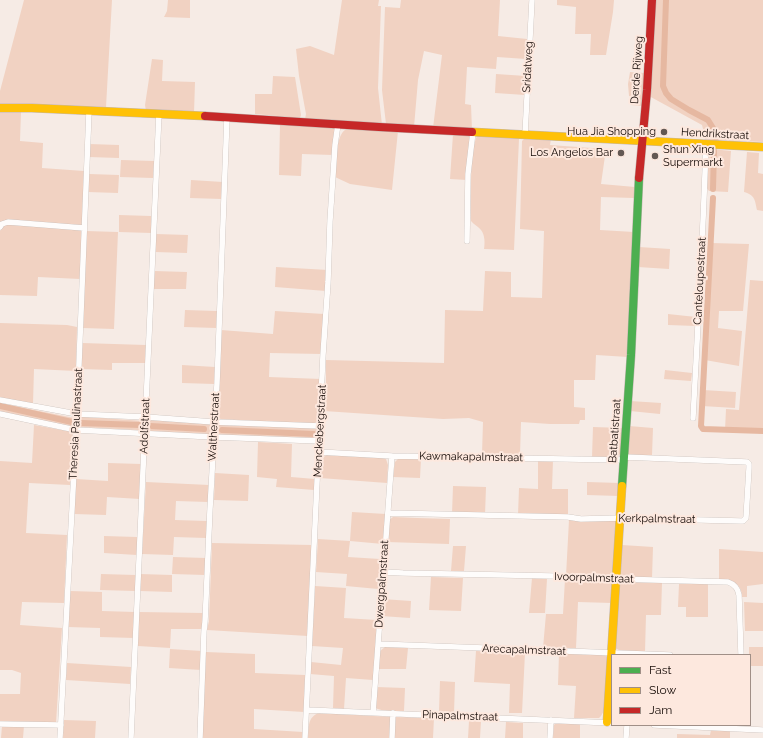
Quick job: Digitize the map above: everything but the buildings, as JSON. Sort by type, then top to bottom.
[{"type":"street","name":"Sridatweg","points":[[525,135],[532,0]]},
{"type":"street","name":"Derde Rijweg","points":[[642,141],[647,90],[652,0]]},
{"type":"street","name":"Hendrikstraat","points":[[0,108],[32,108],[227,117],[525,135],[763,147]]},
{"type":"street","name":"Theresia Paulinastraat","points":[[60,738],[77,414],[89,111]]},
{"type":"street","name":"Adolfstraat","points":[[131,738],[159,114]]},
{"type":"street","name":"Waltherstraat","points":[[200,738],[213,437],[217,383],[227,117]]},
{"type":"street","name":"Menckebergstraat","points":[[305,738],[323,355],[328,282],[330,214],[338,124]]},
{"type":"street","points":[[467,241],[468,174],[473,132]]},
{"type":"street","name":"Batbatistraat","points":[[610,722],[611,653],[631,355],[638,189],[642,141]]},
{"type":"street","name":"Canteloupestraat","points":[[693,418],[706,145]]},
{"type":"street","points":[[0,228],[2,224],[8,222],[84,228]]},
{"type":"street","points":[[0,400],[77,414],[214,422],[320,426]]},
{"type":"street","points":[[0,414],[76,430],[320,441]]},
{"type":"street","name":"Kawmakapalmstraat","points":[[319,452],[392,456],[624,458]]},
{"type":"street","name":"Dwergpalmstraat","points":[[372,713],[392,456]]},
{"type":"street","name":"Kerkpalmstraat","points":[[388,513],[581,519],[620,518],[743,521],[746,518],[749,468],[749,464],[747,462],[624,458]]},
{"type":"street","name":"Ivoorpalmstraat","points":[[383,572],[403,574],[552,576],[728,582],[732,583],[739,595],[741,654]]},
{"type":"street","name":"Arecapalmstraat","points":[[378,644],[640,654]]},
{"type":"street","name":"Pinapalmstraat","points":[[307,710],[610,722]]},
{"type":"street","points":[[392,738],[393,713]]},
{"type":"street","points":[[550,738],[551,720]]},
{"type":"street","points":[[0,724],[60,725]]},
{"type":"street","points":[[626,738],[627,726]]},
{"type":"street","points":[[698,726],[742,727],[763,730]]},
{"type":"shaded area","points":[[24,0],[112,0],[106,107],[0,105],[0,91]]},
{"type":"shaded area","points":[[168,0],[190,0],[190,18],[164,17],[167,11]]},
{"type":"shaded area","points":[[342,0],[379,0],[378,6],[381,6],[378,88],[382,125],[305,119],[306,114],[296,49],[310,46],[334,55]]},
{"type":"shaded area","points":[[401,0],[500,0],[498,36],[527,39],[526,59],[497,57],[496,69],[467,67],[465,104],[471,105],[472,130],[433,128],[442,55],[424,51],[418,80],[414,127],[386,124],[382,90],[385,7],[400,8]]},
{"type":"shaded area","points":[[557,0],[614,0],[606,55],[590,55],[591,34],[575,34],[576,7],[557,5]]},
{"type":"shaded area","points":[[655,0],[763,0],[763,142],[719,140],[719,143],[704,142],[705,137],[702,125],[649,96]]},
{"type":"shaded area","points":[[152,59],[163,60],[162,81],[195,82],[194,113],[146,111],[145,105]]},
{"type":"shaded area","points":[[630,72],[644,73],[642,106],[631,105],[632,97],[629,96],[628,84]]},
{"type":"shaded area","points":[[496,74],[526,76],[525,95],[495,93]]},
{"type":"shaded area","points":[[273,76],[295,77],[301,115],[300,118],[255,114],[255,94],[272,94]]},
{"type":"shaded area","points":[[0,111],[21,111],[20,141],[43,143],[42,168],[84,171],[82,225],[0,224]]},
{"type":"shaded area","points":[[280,124],[333,127],[336,129],[333,155],[302,154],[301,176],[279,175]]},
{"type":"shaded area","points":[[348,128],[398,131],[392,190],[350,184],[335,177],[336,155],[339,139],[343,132]]},
{"type":"shaded area","points":[[453,134],[471,135],[467,180],[450,179]]},
{"type":"shaded area","points":[[478,135],[518,137],[519,139],[514,250],[484,249],[485,244],[483,234],[471,221],[472,162],[475,141]]},
{"type":"shaded area","points":[[527,138],[551,139],[550,145],[606,149],[601,184],[635,187],[634,198],[601,197],[600,230],[634,232],[628,357],[596,355],[595,380],[574,380],[574,407],[585,408],[585,420],[580,420],[579,424],[521,422],[520,455],[482,454],[483,422],[469,418],[443,419],[324,411],[326,360],[444,363],[445,310],[483,311],[485,271],[511,272],[511,297],[542,298],[544,231],[520,229],[522,141]]},
{"type":"shaded area","points":[[89,144],[119,145],[119,158],[89,157]]},
{"type":"shaded area","points":[[711,149],[731,151],[728,192],[709,191],[706,187],[708,151]]},
{"type":"shaded area","points":[[747,152],[759,153],[758,173],[763,174],[763,211],[757,210],[754,198],[744,192]]},
{"type":"shaded area","points":[[121,160],[154,161],[153,178],[120,177]]},
{"type":"shaded area","points":[[89,174],[119,175],[118,193],[88,192]]},
{"type":"shaded area","points":[[191,180],[223,182],[222,199],[190,198]]},
{"type":"shaded area","points":[[119,215],[151,216],[151,233],[119,232]]},
{"type":"shaded area","points":[[8,224],[81,230],[80,279],[38,277],[37,296],[0,295],[0,231],[4,225]]},
{"type":"shaded area","points":[[86,231],[118,232],[114,329],[83,328]]},
{"type":"shaded area","points":[[156,234],[188,235],[187,253],[155,252]]},
{"type":"shaded area","points":[[711,243],[749,244],[743,311],[719,311],[718,328],[742,331],[739,366],[705,360]]},
{"type":"shaded area","points":[[639,247],[670,249],[669,269],[638,267]]},
{"type":"shaded area","points":[[276,267],[328,270],[326,291],[275,287]]},
{"type":"shaded area","points":[[154,271],[187,272],[186,289],[154,289]]},
{"type":"shaded area","points":[[750,280],[763,281],[763,431],[725,430],[726,409],[739,410]]},
{"type":"shaded area","points":[[185,310],[217,311],[216,328],[184,327]]},
{"type":"shaded area","points":[[275,311],[324,314],[321,354],[270,353],[269,377],[321,379],[318,421],[313,424],[218,418],[221,330],[273,334]]},
{"type":"shaded area","points":[[668,314],[696,317],[696,326],[668,325]]},
{"type":"shaded area","points":[[0,323],[67,325],[77,327],[76,371],[34,369],[33,404],[0,398]]},
{"type":"shaded area","points":[[82,343],[146,345],[145,363],[112,363],[112,370],[81,369]]},
{"type":"shaded area","points":[[182,365],[215,367],[214,384],[182,383]]},
{"type":"shaded area","points":[[665,370],[692,373],[691,381],[664,379]]},
{"type":"shaded area","points":[[703,390],[736,392],[735,408],[702,406]]},
{"type":"shaded area","points":[[630,401],[661,403],[660,414],[630,411]]},
{"type":"shaded area","points":[[0,403],[74,418],[73,427],[0,412]]},
{"type":"shaded area","points":[[80,417],[143,421],[143,430],[80,427],[78,424]]},
{"type":"shaded area","points":[[151,420],[210,424],[212,425],[211,433],[204,435],[151,431],[148,429],[148,423]]},
{"type":"shaded area","points":[[34,425],[73,432],[70,485],[29,483],[26,533],[67,535],[64,603],[22,602],[20,625],[62,628],[56,723],[0,722],[0,694],[20,694],[21,673],[12,670],[0,670],[0,461],[32,463]]},
{"type":"shaded area","points":[[219,425],[317,428],[318,436],[315,438],[220,435],[217,433]]},
{"type":"shaded area","points":[[629,426],[653,428],[652,455],[628,454]]},
{"type":"shaded area","points":[[593,427],[623,428],[622,451],[619,455],[605,458],[592,457]]},
{"type":"shaded area","points":[[258,442],[292,444],[291,477],[315,479],[314,490],[276,487],[277,479],[257,477]]},
{"type":"shaded area","points":[[327,455],[386,459],[388,465],[387,483],[320,478],[321,462]]},
{"type":"shaded area","points":[[399,458],[421,459],[420,478],[393,477],[395,462]]},
{"type":"shaded area","points":[[538,460],[553,460],[552,489],[568,489],[568,515],[518,515],[519,488],[538,489]]},
{"type":"shaded area","points":[[108,463],[141,464],[140,499],[107,497],[106,515],[74,514],[76,479],[108,481]]},
{"type":"shaded area","points":[[215,473],[249,475],[248,501],[214,500]]},
{"type":"shaded area","points":[[146,482],[209,485],[208,502],[176,501],[175,520],[207,521],[206,538],[174,537],[173,555],[142,554]]},
{"type":"shaded area","points":[[587,482],[620,483],[619,496],[587,495]]},
{"type":"shaded area","points":[[453,486],[486,487],[485,515],[452,514]]},
{"type":"shaded area","points":[[352,512],[386,514],[383,544],[350,541]]},
{"type":"shaded area","points":[[393,517],[450,519],[449,544],[387,542],[389,520]]},
{"type":"shaded area","points":[[569,520],[615,521],[614,569],[611,576],[566,576]]},
{"type":"shaded area","points":[[104,536],[137,537],[137,555],[104,553]]},
{"type":"shaded area","points":[[318,539],[350,541],[348,557],[380,559],[378,589],[346,586],[347,574],[316,572]]},
{"type":"shaded area","points":[[212,543],[312,545],[308,636],[207,630],[209,621]]},
{"type":"shaded area","points":[[622,545],[653,547],[652,578],[622,577],[620,575]]},
{"type":"shaded area","points":[[453,546],[466,546],[464,571],[451,571]]},
{"type":"shaded area","points":[[719,549],[763,552],[763,584],[747,586],[747,597],[742,597],[742,592],[738,585],[719,579]]},
{"type":"shaded area","points":[[173,557],[206,558],[205,575],[172,574]]},
{"type":"shaded area","points":[[101,574],[136,575],[135,591],[100,590]]},
{"type":"shaded area","points":[[140,574],[172,575],[172,592],[140,591]]},
{"type":"shaded area","points":[[431,577],[463,578],[461,611],[429,610]]},
{"type":"shaded area","points":[[532,578],[547,579],[545,613],[529,613]]},
{"type":"shaded area","points":[[565,579],[609,581],[612,583],[612,603],[578,602],[576,648],[543,648],[546,614],[563,614]]},
{"type":"shaded area","points":[[619,582],[662,583],[661,615],[646,615],[645,652],[621,651],[615,648]]},
{"type":"shaded area","points":[[679,584],[708,584],[708,617],[686,617],[686,607],[678,607]]},
{"type":"shaded area","points":[[315,586],[346,588],[344,618],[377,620],[373,680],[346,678],[344,709],[333,708],[334,676],[310,674],[311,662],[341,665],[343,648],[312,646]]},
{"type":"shaded area","points":[[70,591],[102,592],[102,611],[135,612],[134,638],[100,637],[100,628],[68,627]]},
{"type":"shaded area","points":[[382,599],[411,601],[410,618],[381,616]]},
{"type":"shaded area","points":[[744,602],[763,603],[763,631],[745,631]]},
{"type":"shaded area","points":[[139,612],[204,613],[203,629],[171,629],[170,648],[138,646]]},
{"type":"shaded area","points":[[385,647],[408,648],[406,669],[378,669],[380,651]]},
{"type":"shaded area","points":[[749,647],[763,647],[763,666],[751,666],[751,654],[749,654]]},
{"type":"shaded area","points":[[170,649],[202,651],[201,670],[169,668]]},
{"type":"shaded area","points":[[476,651],[525,653],[522,713],[509,713],[510,684],[474,682]]},
{"type":"shaded area","points":[[206,652],[255,654],[255,673],[305,675],[304,712],[254,709],[254,729],[303,732],[303,738],[202,738]]},
{"type":"shaded area","points":[[559,653],[602,655],[608,658],[605,709],[599,718],[574,718],[576,686],[558,685]]},
{"type":"shaded area","points":[[67,663],[131,667],[130,684],[66,680]]},
{"type":"shaded area","points":[[440,681],[455,682],[454,713],[439,712]]},
{"type":"shaded area","points":[[376,687],[405,688],[404,711],[386,711],[376,708]]},
{"type":"shaded area","points":[[319,713],[392,717],[391,738],[308,738],[312,717]]},
{"type":"shaded area","points":[[395,717],[434,718],[433,738],[394,738]]},
{"type":"shaded area","points":[[64,720],[96,721],[95,738],[63,738]]},
{"type":"shaded area","points":[[469,721],[481,721],[480,738],[468,738]]},
{"type":"shaded area","points":[[506,722],[523,723],[523,738],[505,738]]},
{"type":"shaded area","points":[[558,723],[580,724],[580,738],[553,738],[554,725]]},
{"type":"shaded area","points":[[2,726],[24,726],[23,738],[1,738]]},
{"type":"shaded area","points":[[711,730],[730,731],[730,738],[677,738],[677,734],[710,735]]},
{"type":"waterway","points":[[666,0],[663,86],[671,99],[708,120],[713,128],[715,138]]},
{"type":"waterway","points":[[713,189],[714,151]]},
{"type":"waterway","points":[[713,198],[701,426],[703,429],[763,431]]},
{"type":"waterway","points":[[0,406],[72,422]]},
{"type":"waterway","points":[[81,423],[140,425]]},
{"type":"waterway","points":[[150,426],[204,429]]},
{"type":"waterway","points":[[222,430],[314,434]]},
{"type":"traffic: fast","points":[[622,486],[631,355],[639,178]]},
{"type":"traffic: slow","points":[[0,108],[32,108],[205,116]]},
{"type":"traffic: slow","points":[[472,132],[763,147]]},
{"type":"traffic: slow","points":[[611,654],[622,486]]},
{"type":"traffic: slow","points":[[607,722],[611,659]]},
{"type":"traffic: jam","points":[[639,178],[647,90],[652,0]]},
{"type":"traffic: jam","points":[[205,116],[472,132]]},
{"type":"place","name":"Hua Jia Shopping","points":[[664,132]]},
{"type":"place","name":"Los Angelos Bar","points":[[621,153]]},
{"type":"place","name":"Shun Xing Supermarkt","points":[[655,156]]}]
